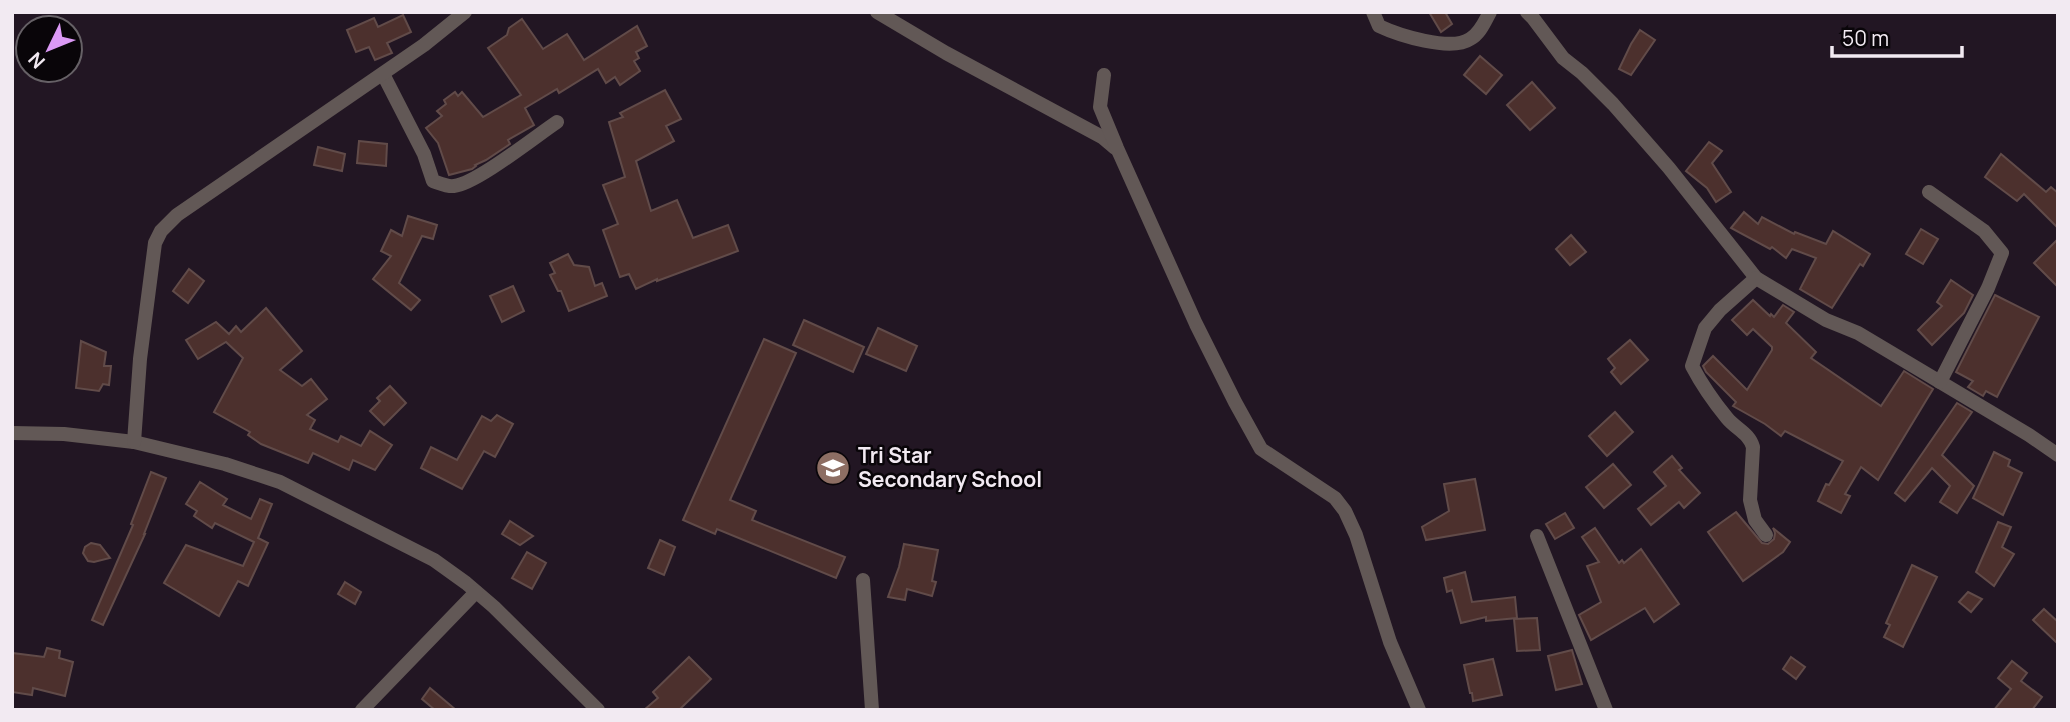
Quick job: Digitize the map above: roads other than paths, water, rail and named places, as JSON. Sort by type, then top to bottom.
[{"type":"street","points":[[134,442],[150,275],[155,243],[162,231],[177,215],[425,45],[465,12]]},
{"type":"street","points":[[877,12],[946,53],[1102,137],[1116,148]]},
{"type":"street","points":[[1373,12],[1379,26],[1394,33],[1440,44],[1469,41],[1490,12]]},
{"type":"street","points":[[1527,12],[1563,58],[1612,104],[1669,168],[1756,278],[1826,320],[1858,333],[2058,455]]},
{"type":"street","points":[[383,74],[424,154],[433,181],[454,187],[492,167],[557,122]]},
{"type":"street","points":[[1104,75],[1100,107],[1196,324],[1261,449],[1335,498],[1345,511],[1356,535],[1390,642],[1419,710]]},
{"type":"street","points":[[1929,192],[1984,231],[2002,253],[1988,288],[1940,382]]},
{"type":"street","points":[[1756,278],[1720,310],[1705,328],[1692,366],[1706,393],[1751,440],[1753,447],[1750,500],[1755,520],[1766,535]]},
{"type":"street","points":[[12,433],[64,434],[134,442],[225,464],[280,482],[434,559],[476,592],[598,710]]},
{"type":"street","points":[[1537,536],[1606,710]]},
{"type":"street","points":[[863,580],[872,710]]},
{"type":"street","points":[[362,710],[476,592]]},
{"type":"place","name":"Tri Star Secondary School","points":[[833,468]]}]
